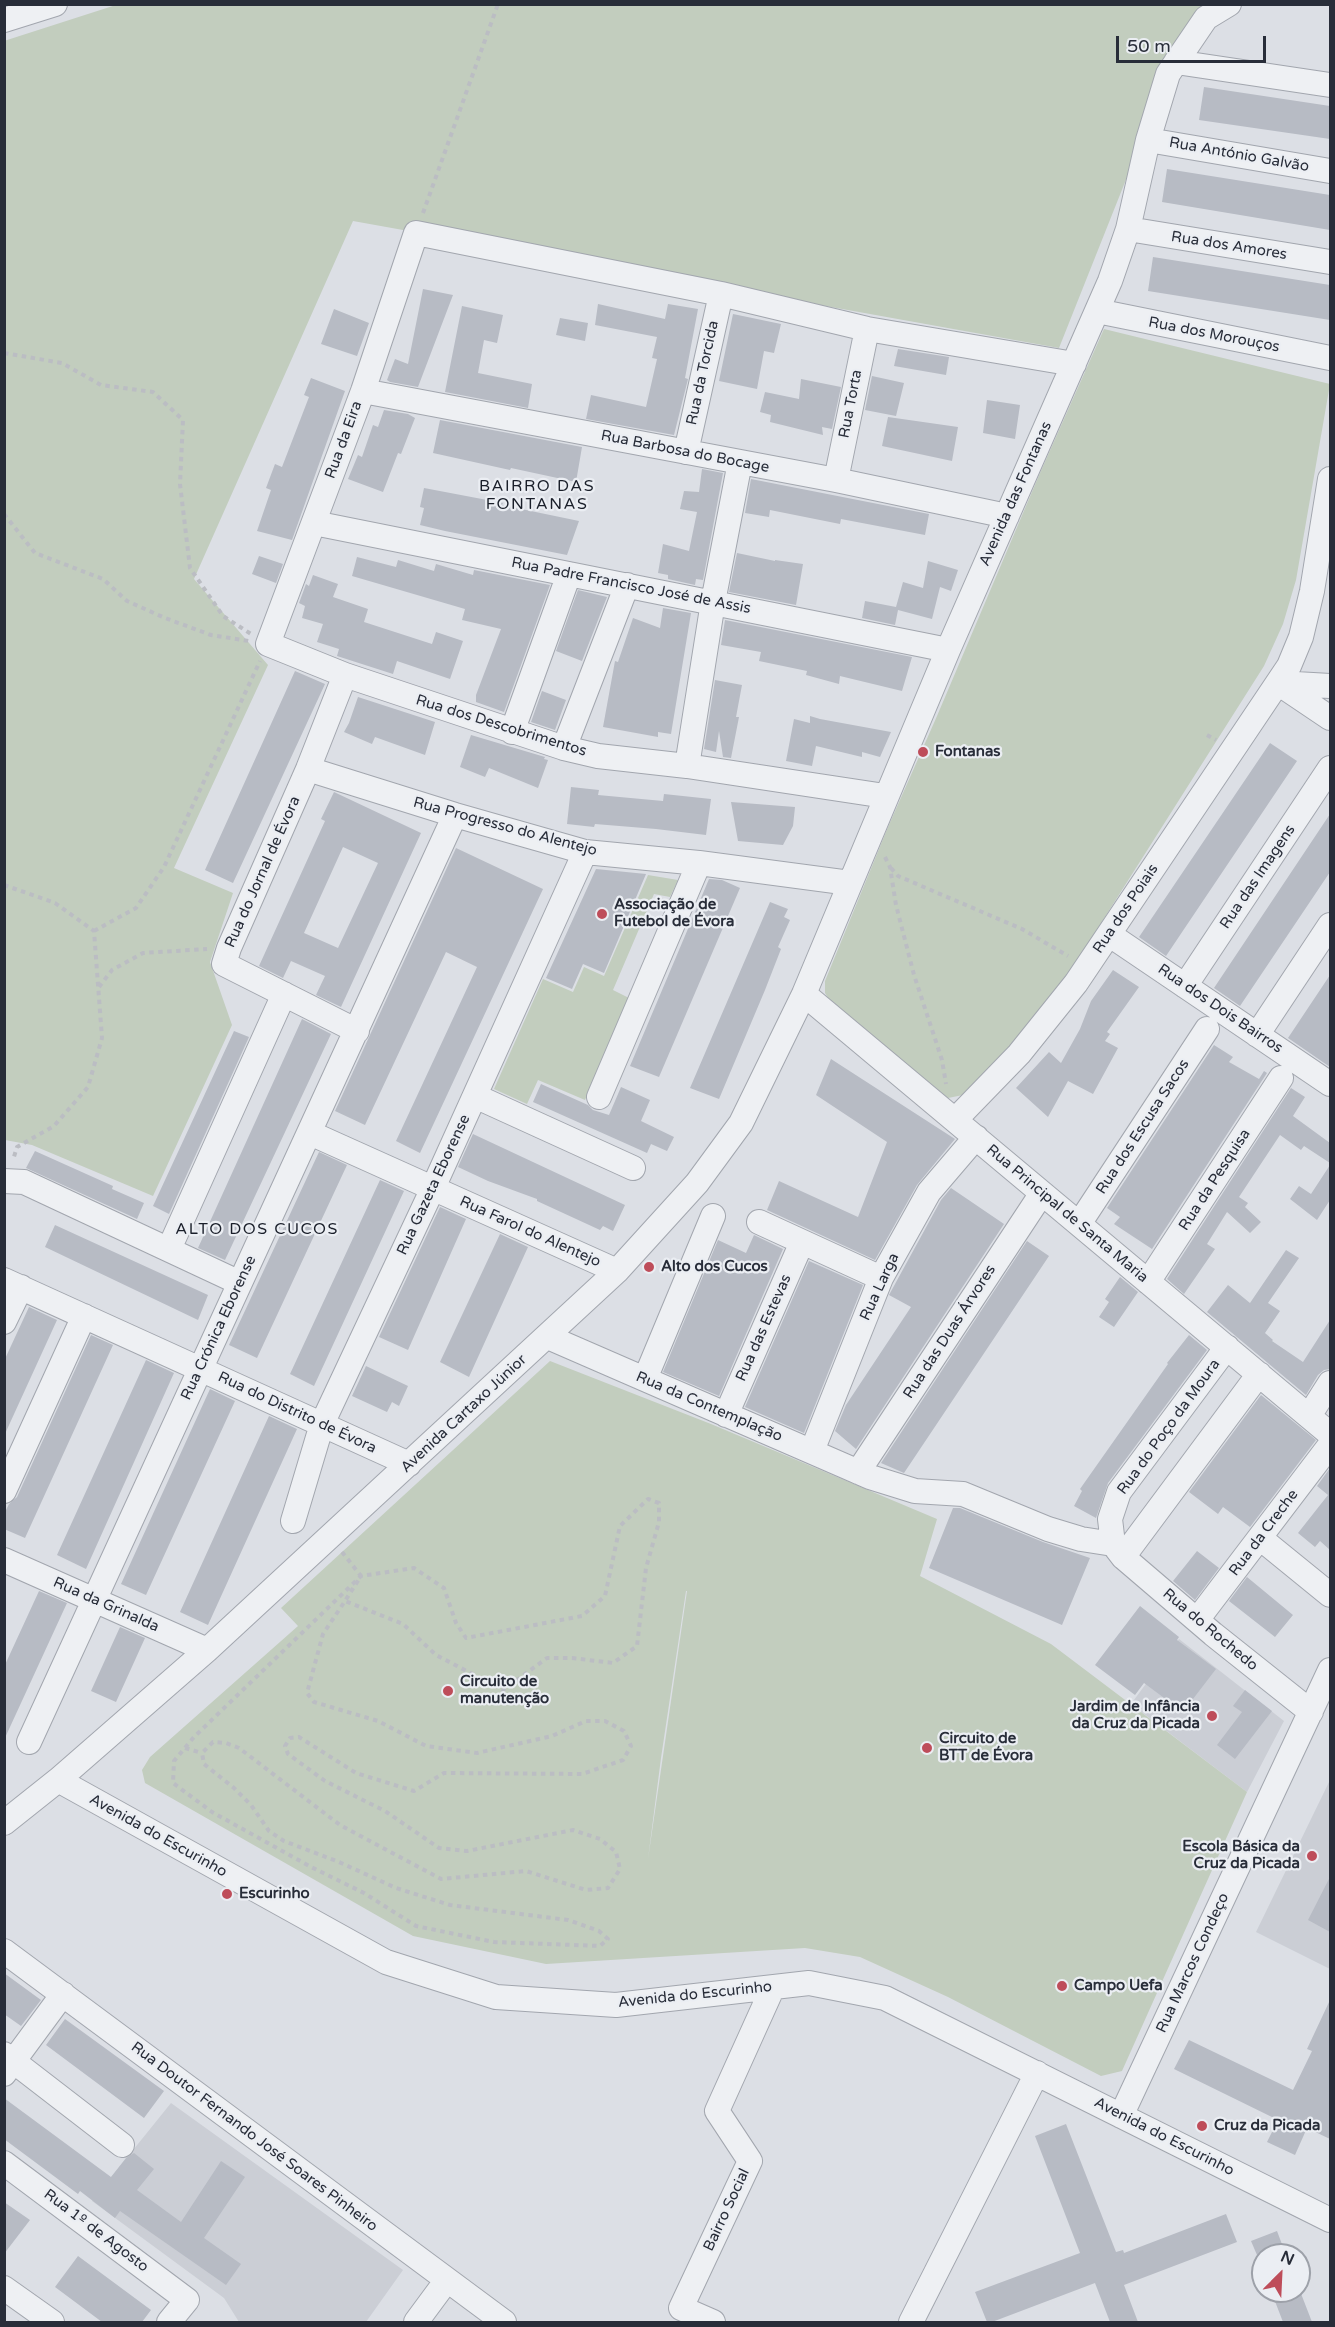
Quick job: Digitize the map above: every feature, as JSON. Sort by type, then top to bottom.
[{"type":"street","points":[[4,20],[55,4]]},
{"type":"street","name":"Avenida das Fontanas","points":[[804,994],[885,796],[1097,311],[1128,229],[1148,140],[1168,74],[1206,18],[1229,4]]},
{"type":"street","points":[[1176,62],[1330,85]]},
{"type":"street","name":"Rua António Galvão","points":[[1148,140],[1330,171]]},
{"type":"street","name":"Rua dos Amores","points":[[1128,229],[1330,262]]},
{"type":"street","points":[[416,233],[721,294],[867,329],[1074,364]]},
{"type":"street","name":"Rua da Eira","points":[[268,644],[363,391],[416,233]]},
{"type":"street","name":"Rua da Torcida","points":[[686,452],[721,294]]},
{"type":"street","name":"Rua dos Morouços","points":[[1097,311],[1330,358]]},
{"type":"street","name":"Rua Torta","points":[[836,480],[867,329]]},
{"type":"street","name":"Rua Barbosa do Bocage","points":[[363,391],[836,480],[1006,516]]},
{"type":"street","points":[[687,766],[713,602],[740,462]]},
{"type":"street","name":"Rua dos Poiais","points":[[951,1117],[1019,1054],[1076,983],[1278,683],[1297,651],[1322,592],[1329,494]]},
{"type":"street","name":"Rua Padre Francisco José de Assis","points":[[314,523],[948,650]]},
{"type":"street","points":[[512,732],[569,574]]},
{"type":"street","points":[[564,748],[627,585]]},
{"type":"street","name":"Rua dos Descobrimentos","points":[[268,644],[345,675],[564,748],[598,756],[687,766],[885,796]]},
{"type":"street","name":"Rua do Jornal de Évora","points":[[345,675],[308,769],[224,964],[357,1031]]},
{"type":"street","points":[[1278,683],[1330,686]]},
{"type":"street","points":[[1278,683],[1330,718]]},
{"type":"street","name":"Rua das Imagens","points":[[1185,986],[1330,768]]},
{"type":"street","name":"Rua Progresso do Alentejo","points":[[308,769],[455,815],[585,852],[699,863],[850,883]]},
{"type":"street","name":"Rua Crónica Eborense","points":[[29,1742],[455,815]]},
{"type":"street","name":"Rua Gazeta Eborense","points":[[293,1521],[322,1424],[433,1188],[585,852]]},
{"type":"street","points":[[599,1097],[699,863]]},
{"type":"street","points":[[1257,1035],[1330,925]]},
{"type":"street","name":"Rua dos Dois Bairros","points":[[1110,935],[1330,1084]]},
{"type":"street","points":[[169,1249],[284,994]]},
{"type":"street","name":"Rua Principal de Santa Maria","points":[[804,994],[1330,1434]]},
{"type":"street","name":"Avenida Cartaxo Júnior","points":[[4,1823],[58,1780],[207,1650],[617,1271],[697,1183],[741,1123],[804,994]]},
{"type":"street","name":"Rua dos Escusa Sacos","points":[[1079,1224],[1207,1029]]},
{"type":"street","name":"Rua da Pesquisa","points":[[1148,1282],[1281,1078]]},
{"type":"street","points":[[475,1096],[633,1168]]},
{"type":"street","name":"Rua Farol do Alentejo","points":[[310,1133],[617,1271]]},
{"type":"street","name":"Rua Larga","points":[[812,1451],[881,1278],[929,1192],[976,1137]]},
{"type":"street","points":[[5,1180],[24,1182],[240,1282]]},
{"type":"street","name":"Rua das Duas Árvores","points":[[864,1474],[1042,1193]]},
{"type":"street","points":[[645,1379],[712,1216]]},
{"type":"street","points":[[759,1222],[881,1278]]},
{"type":"street","name":"Rua das Estevas","points":[[726,1415],[802,1242]]},
{"type":"street","name":"Rua do Distrito de Évora","points":[[4,1322],[13,1283],[409,1464]]},
{"type":"street","points":[[4,1491],[84,1316]]},
{"type":"street","name":"Rua da Contemplação","points":[[548,1337],[864,1474],[915,1491],[963,1494],[1048,1529],[1118,1551]]},
{"type":"street","name":"Rua do Poço da Moura","points":[[1118,1551],[1110,1519],[1119,1492],[1227,1347]]},
{"type":"street","points":[[1118,1551],[1259,1374]]},
{"type":"street","points":[[1309,1416],[1330,1383]]},
{"type":"street","name":"Rua da Creche","points":[[1197,1620],[1330,1445]]},
{"type":"street","points":[[1260,1538],[1330,1595]]},
{"type":"street","name":"Rua do Rochedo","points":[[1118,1551],[1197,1620],[1311,1712]]},
{"type":"street","name":"Rua da Grinalda","points":[[4,1560],[207,1650]]},
{"type":"street","name":"Rua Marcos Condeço","points":[[1122,2116],[1330,1670]]},
{"type":"street","name":"Avenida do Escurinho","points":[[58,1780],[386,1962],[495,1997],[616,2005],[809,1983],[885,1998],[1330,2220]]},
{"type":"street","name":"Rua Doutor Fernando José Soares Pinheiro","points":[[4,1951],[504,2322]]},
{"type":"street","name":"Bairro Social","points":[[713,2322],[681,2308],[750,2161],[717,2111],[773,1987]]},
{"type":"street","points":[[63,1994],[8,2063],[122,2145]]},
{"type":"street","points":[[911,2322],[1037,2073]]},
{"type":"street","name":"Rua 1º de Agosto","points":[[4,2163],[187,2300],[170,2322]]},
{"type":"street","points":[[416,2322],[447,2280]]},
{"type":"street","points":[[4,2288],[52,2322]]},
{"type":"path","points":[[416,233],[498,4]]},
{"type":"path","points":[[4,353],[62,363],[101,385],[153,392],[183,420],[180,484],[190,568],[223,616],[268,644]]},
{"type":"path","points":[[4,514],[35,553],[103,579],[127,601],[211,635],[268,644]]},
{"type":"path","points":[[94,931],[136,908],[164,867],[268,644]]},
{"type":"path","points":[[1207,735],[1217,741]]},
{"type":"path","points":[[882,853],[898,876],[1022,929],[1078,959]]},
{"type":"path","points":[[890,867],[896,905],[914,975],[942,1060],[951,1117]]},
{"type":"path","points":[[4,885],[55,903],[94,931],[102,1038],[88,1087],[54,1126],[17,1148],[5,1180]]},
{"type":"path","points":[[99,987],[112,970],[143,953],[229,948]]},
{"type":"path","points":[[202,1753],[204,1764],[234,1788],[251,1805],[269,1831],[284,1841],[339,1862],[396,1888],[450,1905],[568,1920],[599,1931],[608,1939],[600,1946],[494,1942],[416,1926],[364,1893],[311,1867],[213,1812],[173,1783],[174,1761],[361,1576],[414,1568],[444,1588],[456,1623],[466,1638],[582,1616],[604,1596],[620,1526],[648,1499],[659,1503],[659,1522],[646,1568],[637,1646],[613,1663],[572,1658],[547,1658],[503,1690],[436,1655],[403,1624],[345,1601]]},
{"type":"path","points":[[330,1538],[361,1576]]},
{"type":"path","points":[[202,1753],[213,1742],[226,1743],[239,1748],[340,1825],[441,1879],[526,1871],[586,1890],[608,1888],[620,1869],[616,1852],[600,1839],[573,1830],[467,1851],[439,1848],[385,1810],[325,1781],[288,1754],[285,1746],[290,1738],[300,1737],[356,1773],[414,1791],[444,1773],[582,1774],[623,1760],[631,1746],[624,1731],[604,1721],[586,1721],[552,1736],[477,1753],[426,1746],[378,1721],[314,1702],[307,1694],[323,1634],[361,1576]]},
{"type":"path","points":[[185,1748],[202,1753]]},
{"type":"shaded area","name":"Jardim de Infância da Cruz da Picada","points":[[1179,1639],[1284,1721],[1247,1792],[1131,1704]]},
{"type":"shaded area","name":"Escola Básica da Cruz da Picada","points":[[1330,1780],[1330,1969],[1256,1932]]},
{"type":"shaded area","points":[[171,2103],[403,2270],[366,2322],[239,2322],[224,2298],[92,2201]]},
{"type":"green space","points":[[119,4],[1204,5],[1168,74],[1059,348],[353,221],[194,579],[268,665],[174,868],[233,893],[210,962],[232,1025],[153,1196],[32,1145],[5,1140],[4,41]]},
{"type":"green space","points":[[1104,329],[1330,384],[1296,580],[1283,624],[1264,666],[1070,972],[1021,1039],[963,1095],[948,1098],[830,1001],[825,993],[825,981],[888,827]]},
{"type":"green space","points":[[648,875],[678,880],[670,897],[654,894],[613,990],[631,999],[585,1100],[538,1080],[527,1104],[494,1089],[543,979],[573,992],[584,967],[604,976]]},
{"type":"green space","points":[[550,1361],[711,1424],[937,1519],[920,1576],[1051,1644],[1247,1792],[1122,2071],[1101,2076],[948,1997],[860,1957],[805,1948],[546,1964],[413,1936],[145,1783],[142,1770],[150,1757],[298,1626],[281,1608]],"holes":[[[687,1591],[648,1859],[661,1758]]]},
{"type":"building","points":[[1204,87],[1330,106],[1330,139],[1199,120]]},
{"type":"building","points":[[1167,169],[1330,195],[1330,230],[1162,202]]},
{"type":"building","points":[[1153,257],[1330,285],[1330,320],[1148,291]]},
{"type":"building","points":[[423,289],[453,295],[418,387],[390,382],[387,380],[395,359],[408,364]]},
{"type":"building","points":[[598,304],[665,319],[668,304],[698,309],[685,378],[688,379],[674,435],[586,419],[591,395],[646,407],[657,359],[652,358],[657,337],[595,325]]},
{"type":"building","points":[[462,306],[503,315],[497,343],[484,340],[478,373],[532,384],[528,408],[445,392]]},
{"type":"building","points":[[334,309],[369,323],[357,356],[321,344]]},
{"type":"building","points":[[733,314],[781,324],[774,353],[764,351],[757,389],[719,381]]},
{"type":"building","points":[[560,318],[588,323],[585,341],[556,335]]},
{"type":"building","points":[[898,349],[949,357],[946,375],[894,366]]},
{"type":"building","points":[[872,376],[904,383],[896,416],[865,410]]},
{"type":"building","points":[[311,378],[345,391],[292,540],[257,531],[271,490],[266,488],[275,464],[282,467],[309,397],[304,395]]},
{"type":"building","points":[[801,379],[841,387],[832,429],[822,427],[823,435],[770,422],[771,415],[760,412],[765,392],[799,399]]},
{"type":"building","points":[[987,400],[1020,405],[1015,439],[983,433]]},
{"type":"building","points":[[384,410],[408,414],[415,418],[383,492],[348,479],[358,455],[362,457],[373,425],[378,427]]},
{"type":"building","points":[[888,417],[958,427],[952,461],[882,446]]},
{"type":"building","points":[[440,420],[582,447],[576,482],[433,453]]},
{"type":"building","points":[[702,469],[723,473],[703,580],[696,579],[695,585],[668,579],[668,575],[658,573],[663,544],[689,551],[697,512],[680,509],[684,491],[699,492]]},
{"type":"building","points":[[751,479],[929,514],[925,535],[841,519],[840,524],[770,510],[769,517],[745,513]]},
{"type":"building","points":[[424,488],[579,521],[567,555],[445,531],[420,525],[424,508],[420,507]]},
{"type":"building","points":[[737,553],[803,564],[796,605],[729,592]]},
{"type":"building","points":[[259,556],[283,564],[276,583],[252,574]]},
{"type":"building","points":[[357,557],[396,567],[398,560],[434,571],[436,564],[473,575],[474,570],[550,585],[504,712],[476,702],[476,695],[501,629],[462,620],[465,609],[352,576]]},
{"type":"building","points":[[928,561],[958,570],[951,591],[940,587],[932,619],[898,610],[895,625],[862,618],[865,601],[896,607],[903,582],[923,588]]},
{"type":"building","points":[[313,575],[338,584],[333,597],[368,609],[364,622],[432,644],[436,632],[463,641],[450,679],[397,661],[393,674],[337,656],[339,649],[317,642],[323,624],[302,618],[305,606],[299,603],[306,584],[309,586]]},
{"type":"building","points":[[578,590],[607,597],[582,661],[556,651]]},
{"type":"building","points":[[663,608],[691,613],[671,734],[658,732],[658,737],[603,727],[615,661],[618,662],[633,618],[660,628]]},
{"type":"building","points":[[725,620],[912,657],[902,691],[840,676],[839,684],[806,675],[807,671],[759,661],[761,652],[721,645]]},
{"type":"building","points":[[295,671],[325,684],[233,883],[205,870]]},
{"type":"building","points":[[715,680],[742,685],[736,717],[739,717],[731,758],[723,757],[719,731],[716,752],[704,749]]},
{"type":"building","points":[[542,691],[566,700],[555,730],[531,722]]},
{"type":"building","points":[[358,697],[435,722],[425,755],[375,737],[372,744],[344,732]]},
{"type":"building","points":[[810,716],[891,732],[880,757],[862,752],[862,757],[816,746],[812,766],[786,761],[794,719],[810,723]]},
{"type":"building","points":[[471,735],[545,757],[544,759],[548,760],[538,788],[489,768],[485,777],[460,767]]},
{"type":"building","points":[[1270,743],[1297,761],[1166,956],[1139,937]]},
{"type":"building","points":[[571,787],[599,790],[598,795],[663,801],[664,794],[711,799],[706,835],[595,824],[594,827],[567,824]]},
{"type":"building","points":[[334,792],[421,833],[341,1007],[316,995],[325,976],[291,961],[283,978],[259,966],[325,821],[321,819]],"holes":[[[343,847],[378,863],[338,948],[304,933]]]},
{"type":"building","points":[[731,802],[795,807],[793,826],[783,845],[738,841]]},
{"type":"building","points":[[1330,814],[1330,872],[1240,1006],[1214,988]]},
{"type":"building","points":[[456,848],[543,889],[420,1153],[396,1141],[477,967],[446,952],[365,1125],[335,1111]]},
{"type":"building","name":"Associação de Futebol de Évora","points":[[596,869],[646,874],[604,973],[583,964],[572,989],[546,978]]},
{"type":"building","points":[[709,879],[722,880],[740,888],[659,1077],[630,1066]]},
{"type":"building","points":[[770,902],[788,909],[784,917],[790,920],[778,947],[781,949],[765,990],[719,1099],[690,1088]]},
{"type":"building","points":[[1113,970],[1139,987],[1107,1032],[1110,1034],[1105,1041],[1118,1048],[1093,1094],[1068,1081],[1048,1117],[1016,1088],[1049,1052],[1061,1063],[1080,1029],[1091,1001]]},
{"type":"building","points":[[1330,975],[1330,1067],[1288,1038]]},
{"type":"building","points":[[302,1019],[331,1034],[225,1260],[198,1248]]},
{"type":"building","points":[[234,1031],[249,1037],[169,1214],[153,1206]]},
{"type":"building","points":[[1214,1045],[1233,1057],[1229,1062],[1259,1079],[1264,1071],[1267,1073],[1152,1249],[1114,1224],[1120,1217],[1107,1208]]},
{"type":"building","points":[[831,1059],[955,1139],[917,1185],[875,1260],[767,1210],[779,1181],[858,1217],[887,1142],[816,1095]]},
{"type":"building","points":[[541,1084],[588,1105],[593,1110],[609,1115],[621,1087],[650,1100],[641,1121],[674,1137],[667,1151],[651,1144],[647,1153],[533,1102]]},
{"type":"building","points":[[1291,1088],[1305,1097],[1293,1116],[1330,1143],[1330,1163],[1304,1146],[1301,1150],[1280,1135],[1239,1197],[1248,1203],[1245,1207],[1261,1222],[1250,1233],[1227,1212],[1207,1244],[1215,1249],[1184,1294],[1167,1279]]},
{"type":"building","points":[[473,1134],[625,1205],[613,1231],[603,1226],[600,1230],[537,1199],[458,1167]]},
{"type":"building","points":[[35,1151],[113,1186],[112,1189],[144,1203],[137,1219],[26,1168]]},
{"type":"building","points":[[319,1152],[347,1165],[257,1358],[229,1345]]},
{"type":"building","points":[[1330,1165],[1330,1200],[1317,1220],[1290,1199],[1299,1186],[1311,1194]]},
{"type":"building","points":[[380,1180],[404,1191],[314,1386],[290,1374]]},
{"type":"building","points":[[951,1188],[1004,1224],[856,1449],[835,1431],[846,1405],[911,1307],[889,1295],[941,1200]]},
{"type":"building","points":[[440,1207],[466,1219],[408,1350],[379,1337]]},
{"type":"building","points":[[55,1225],[208,1295],[198,1320],[45,1247]]},
{"type":"building","points":[[500,1234],[528,1247],[469,1377],[440,1362]]},
{"type":"building","points":[[754,1235],[783,1249],[719,1396],[663,1372],[718,1240],[746,1253]]},
{"type":"building","points":[[1027,1241],[1049,1256],[904,1473],[881,1463]]},
{"type":"building","points":[[1286,1250],[1299,1258],[1268,1303],[1280,1311],[1265,1333],[1272,1341],[1303,1362],[1330,1320],[1330,1369],[1318,1375],[1306,1395],[1207,1312],[1228,1285],[1250,1303]]},
{"type":"building","points":[[809,1261],[863,1285],[804,1433],[745,1407]]},
{"type":"building","points":[[1120,1277],[1138,1292],[1114,1327],[1099,1317],[1109,1302],[1105,1299]]},
{"type":"building","points":[[29,1307],[57,1320],[4,1436],[4,1361]]},
{"type":"building","points":[[91,1335],[113,1345],[25,1538],[4,1529],[4,1514],[9,1504],[17,1497]]},
{"type":"building","points":[[1189,1335],[1207,1350],[1108,1483],[1096,1518],[1074,1506],[1082,1491],[1080,1489]]},
{"type":"building","points":[[146,1360],[174,1373],[86,1569],[57,1555]]},
{"type":"building","points":[[366,1366],[408,1386],[399,1406],[392,1402],[387,1412],[352,1396]]},
{"type":"building","points":[[210,1389],[235,1401],[146,1595],[121,1584]]},
{"type":"building","points":[[1261,1395],[1316,1440],[1250,1527],[1223,1507],[1218,1514],[1189,1492]]},
{"type":"building","points":[[269,1416],[297,1429],[208,1625],[180,1612]]},
{"type":"building","points":[[1330,1468],[1330,1550],[1320,1541],[1315,1547],[1298,1533],[1328,1495],[1317,1486]]},
{"type":"building","points":[[953,1508],[960,1508],[1043,1542],[1090,1558],[1062,1625],[929,1568]]},
{"type":"building","points":[[1197,1551],[1219,1568],[1195,1600],[1173,1581]]},
{"type":"building","points":[[1247,1577],[1293,1615],[1275,1637],[1229,1601]]},
{"type":"building","points":[[39,1591],[67,1603],[4,1740],[4,1667]]},
{"type":"building","points":[[1140,1606],[1179,1637],[1177,1640],[1216,1669],[1183,1712],[1144,1683],[1135,1695],[1095,1665]]},
{"type":"building","points":[[120,1627],[145,1638],[116,1702],[91,1691]]},
{"type":"building","points":[[1245,1690],[1272,1711],[1235,1759],[1217,1745],[1242,1712],[1233,1706]]},
{"type":"building","points":[[1330,1877],[1330,1932],[1308,1920]]},
{"type":"building","points":[[4,1973],[41,2000],[21,2026],[4,2014]]},
{"type":"building","points":[[1330,2000],[1330,2139],[1307,2128],[1295,2155],[1267,2142],[1278,2120],[1174,2069],[1189,2040],[1293,2090],[1312,2051],[1307,2049]]},
{"type":"building","points":[[65,2019],[164,2091],[144,2118],[46,2045]]},
{"type":"building","points":[[4,2098],[111,2177],[126,2158],[134,2153],[154,2169],[137,2190],[181,2222],[221,2161],[245,2177],[204,2238],[241,2264],[226,2285],[120,2211],[115,2218],[80,2191],[78,2194],[4,2139]]},
{"type":"building","points":[[1066,2124],[1116,2252],[1123,2250],[1124,2253],[1226,2214],[1237,2242],[1124,2285],[1138,2322],[1110,2322],[1095,2283],[987,2322],[975,2292],[1080,2253],[1035,2136]]},
{"type":"building","points":[[4,2202],[30,2220],[4,2254]]},
{"type":"building","points":[[1277,2231],[1282,2243],[1252,2243],[1251,2241]]},
{"type":"building","points":[[78,2256],[151,2310],[142,2322],[102,2322],[55,2287]]},
{"type":"building","points":[[1276,2303],[1305,2303],[1312,2322],[1283,2322]]},
{"type":"place","name":"Fontanas","points":[[923,752]]},
{"type":"place","name":"Associação de Futebol de Évora","points":[[602,914]]},
{"type":"place","name":"Alto dos Cucos","points":[[649,1267]]},
{"type":"place","name":"Circuito de manutenção","points":[[448,1691]]},
{"type":"place","name":"Jardim de Infância da Cruz da Picada","points":[[1212,1716]]},
{"type":"place","name":"Circuito de BTT de Évora","points":[[927,1748]]},
{"type":"place","name":"Escola Básica da Cruz da Picada","points":[[1312,1856]]},
{"type":"place","name":"Escurinho","points":[[227,1894]]},
{"type":"place","name":"Campo Uefa","points":[[1062,1986]]},
{"type":"place","name":"Cruz da Picada","points":[[1202,2126]]},
{"type":"district","name":"BAIRRO DAS FONTANAS","points":[[537,496]]},
{"type":"district","name":"ALTO DOS CUCOS","points":[[257,1230]]}]
